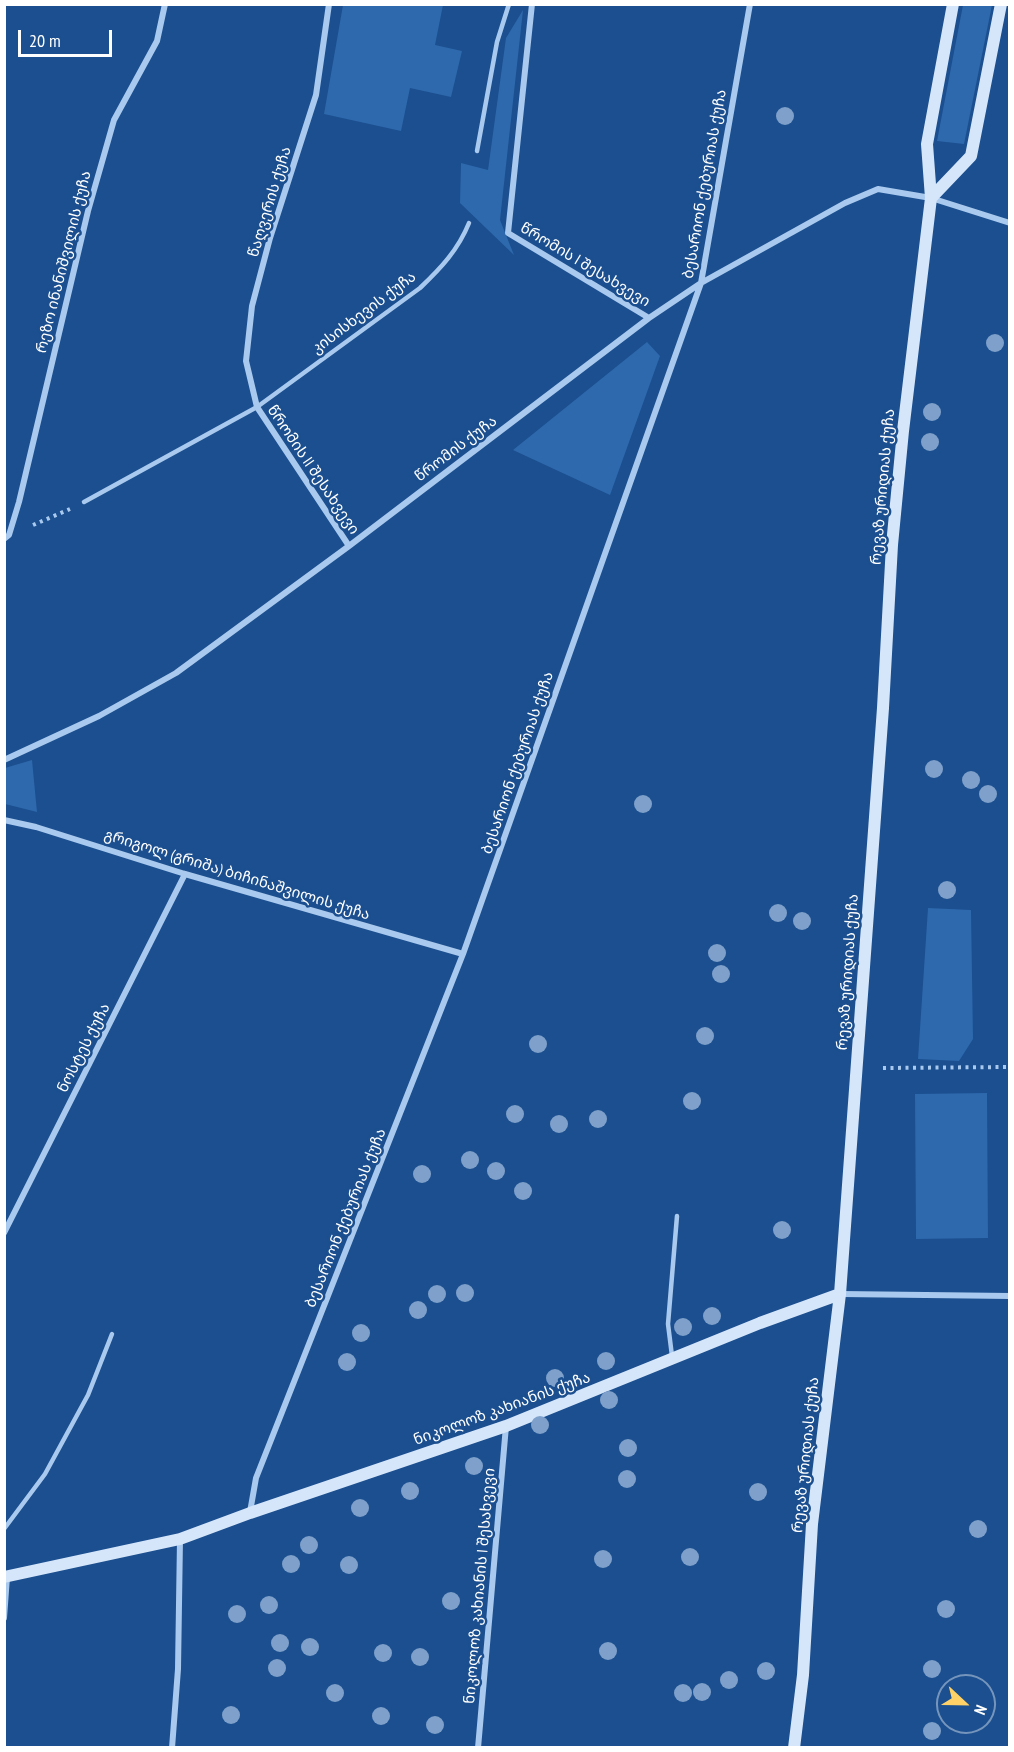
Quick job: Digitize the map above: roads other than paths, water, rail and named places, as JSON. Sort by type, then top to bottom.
[{"type":"street","name":"რეზო ინანიშვილის ქუჩა","points":[[7,537],[87,211],[114,120],[157,41],[165,4]]},
{"type":"street","name":"წაღვერის ქუჩა","points":[[256,407],[246,361],[252,306],[270,238],[316,95],[329,4]]},
{"type":"street","name":"წრომის I შესახვევი","points":[[532,4],[508,233],[649,318]]},
{"type":"street","name":"ბესარიონ ქებურიას ქუჩა","points":[[250,1513],[256,1478],[463,954],[700,283],[750,4]]},
{"type":"street","name":"რევაზ ურიდიას ქუჩა","points":[[794,1748],[803,1675],[812,1524],[840,1294],[883,708],[892,545],[903,431],[932,198],[927,144],[953,4]]},
{"type":"street","points":[[932,198],[971,156],[1001,4]]},
{"type":"street","name":"წრომის ქუჩა","points":[[4,759],[99,716],[176,673],[349,546],[649,318],[700,283],[845,203],[878,189],[932,198],[1010,223]]},
{"type":"street","name":"წრომის II შესახვევი","points":[[256,407],[349,546]]},
{"type":"street","name":"გრიგოლ (გრიშა) ბიჩინაშვილის ქუჩა","points":[[4,820],[36,827],[185,874],[463,954]]},
{"type":"street","name":"ნოსტეს ქუჩა","points":[[4,1233],[185,874]]},
{"type":"street","name":"ნიკოლოზ კახიანის ქუჩა","points":[[6,1577],[180,1539],[506,1426],[840,1294],[1010,1296]]},
{"type":"street","name":"ნიკოლოზ კახიანის I შესახვევი","points":[[478,1748],[506,1426]]},
{"type":"street","points":[[172,1748],[178,1669],[180,1539]]},
{"type":"street","points":[[4,1618],[6,1577]]},
{"type":"lane","points":[[477,151],[497,42],[509,4]]},
{"type":"lane","name":"კისისხევის ქუჩა","points":[[256,407],[420,288],[444,265],[461,242],[469,223]]},
{"type":"lane","points":[[84,502],[256,407]]},
{"type":"lane","points":[[672,1359],[668,1324],[676,1216]]},
{"type":"lane","points":[[4,1529],[45,1474],[87,1395],[112,1334]]}]
